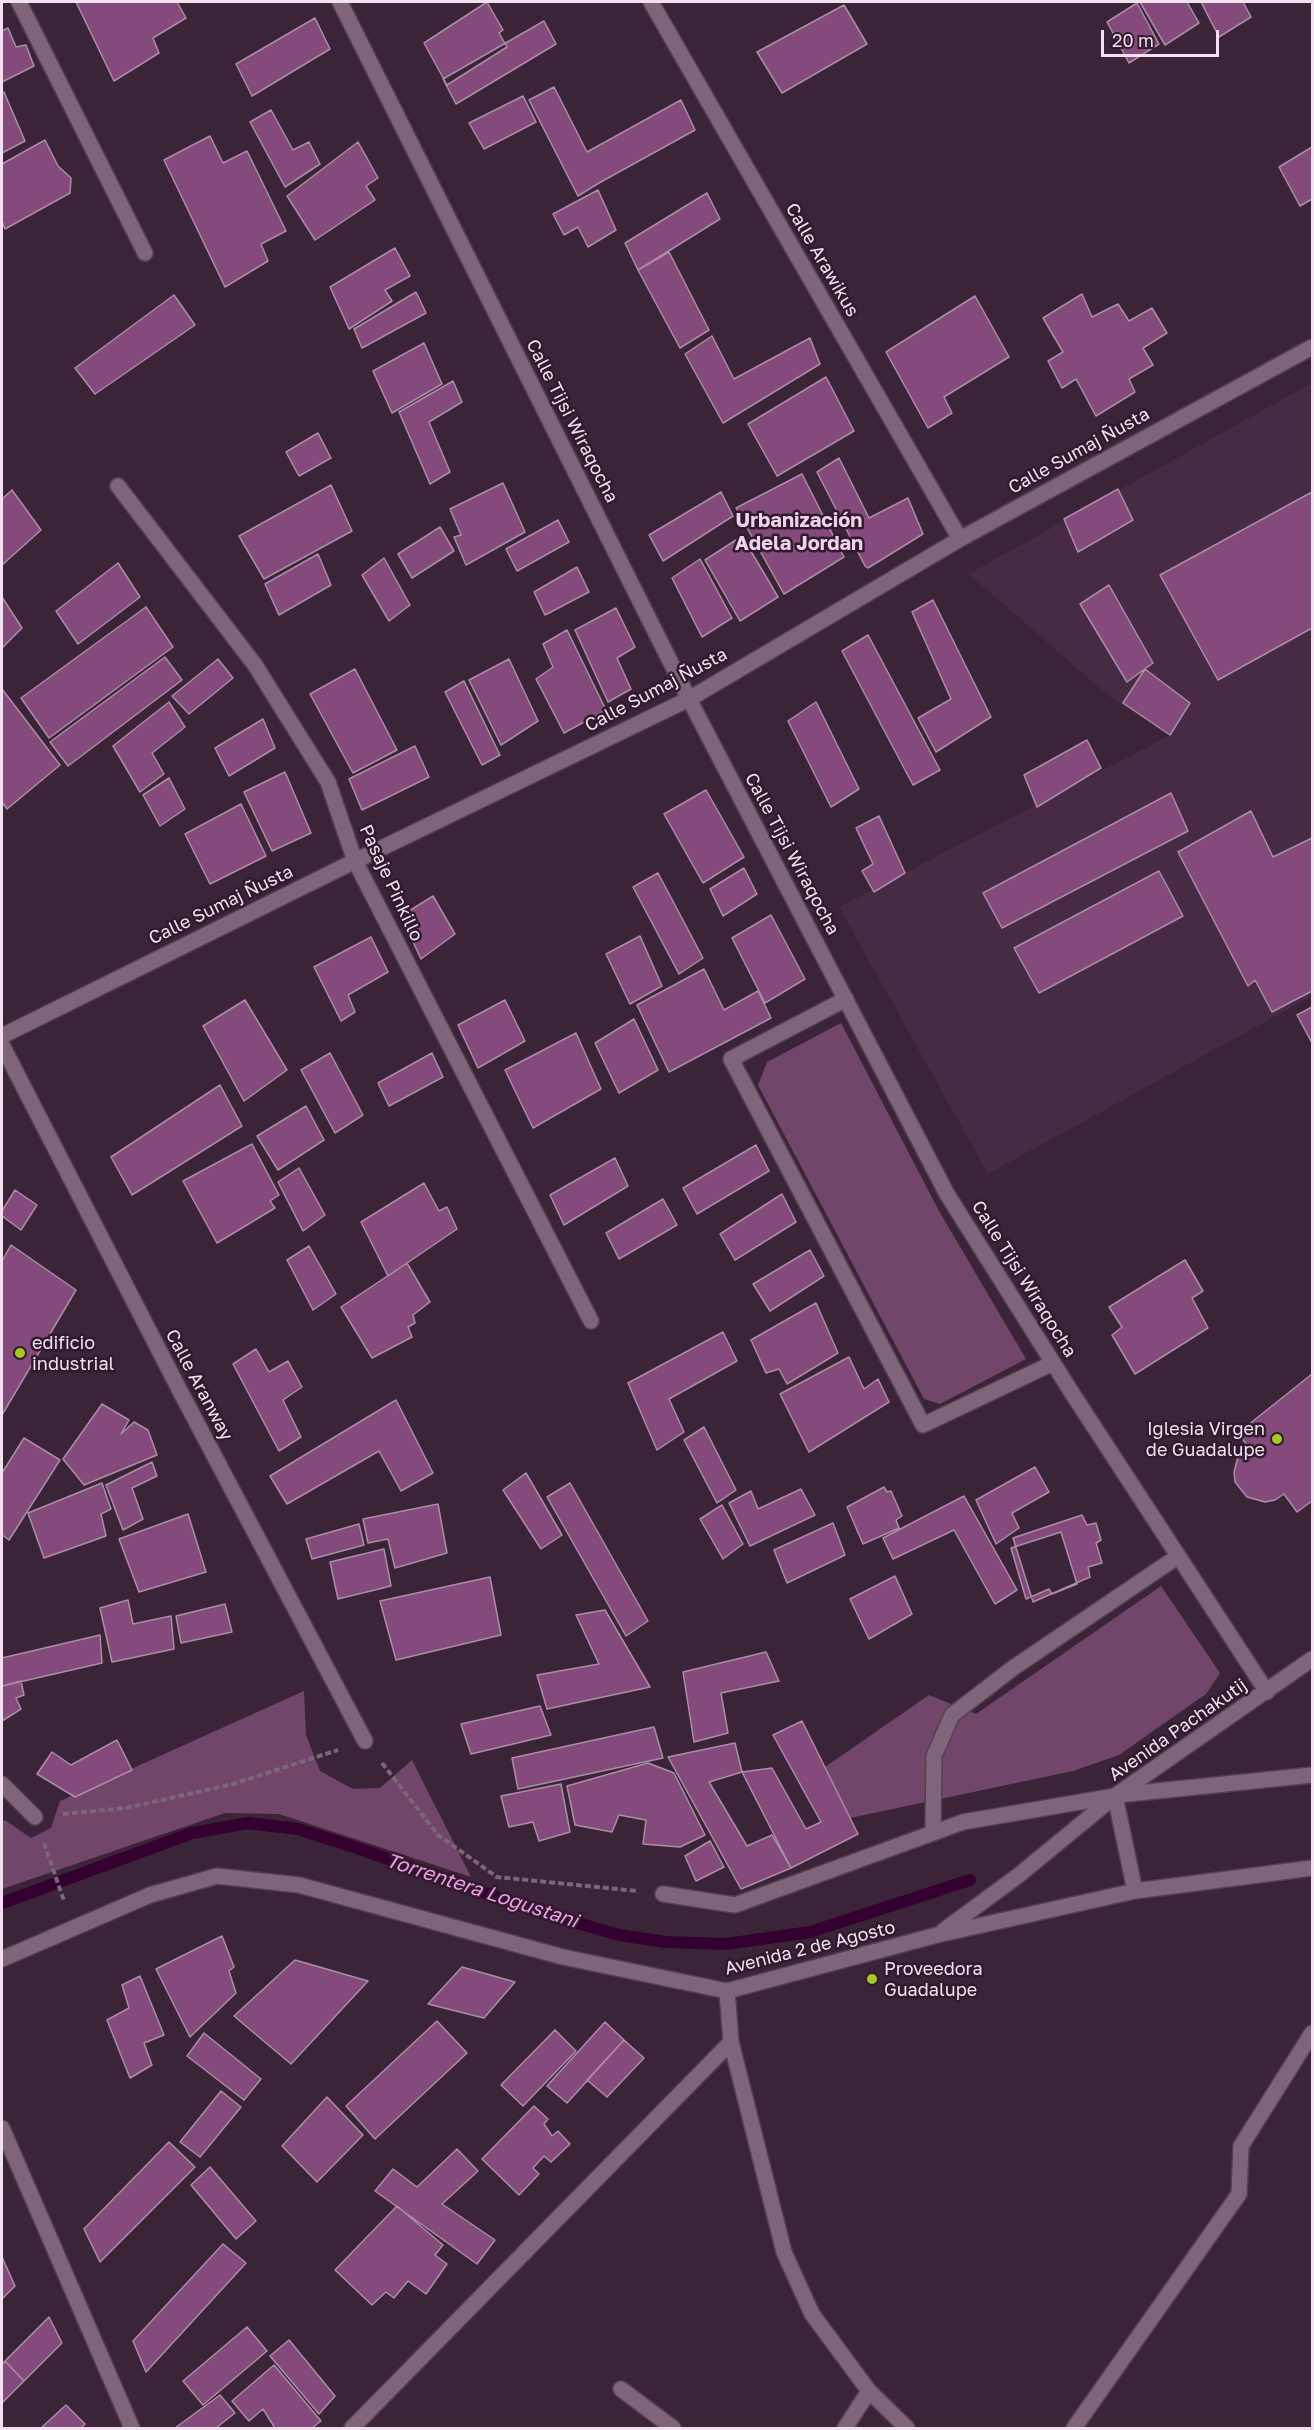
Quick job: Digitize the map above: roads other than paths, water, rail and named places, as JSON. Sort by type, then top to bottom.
[{"type":"street","points":[[18,2],[144,253]]},
{"type":"street","name":"Calle Tijsi Wiraqocha","points":[[340,2],[689,699],[947,1194],[1177,1557],[1267,1692]]},
{"type":"street","name":"Calle Arawikus","points":[[651,2],[960,539]]},
{"type":"street","name":"Calle Sumaj Ñusta","points":[[2,1036],[689,699],[960,539],[1312,347]]},
{"type":"street","name":"Pasaje Pinkillo","points":[[118,486],[248,657],[328,782],[355,861],[591,1321]]},
{"type":"street","points":[[846,999],[731,1059],[923,1425],[1053,1363]]},
{"type":"street","name":"Calle Aranway","points":[[2,1045],[186,1402],[365,1741]]},
{"type":"street","points":[[933,1833],[934,1756],[952,1715],[1013,1668],[1177,1557]]},
{"type":"street","name":"Avenida Pachakutij","points":[[1136,1891],[1115,1796],[1312,1659]]},
{"type":"street","points":[[663,1894],[735,1905],[963,1822],[1115,1796],[1312,1775]]},
{"type":"street","points":[[2,1784],[35,1817]]},
{"type":"street","name":"Avenida 2 de Agosto","points":[[937,1935],[1019,1875],[1115,1796]]},
{"type":"street","name":"Avenida 2 de Agosto","points":[[2,1959],[150,1895],[218,1876],[299,1885],[563,1957],[727,1991],[937,1935],[1136,1891],[1312,1868]]},
{"type":"street","points":[[727,1991],[731,2042],[784,2252],[812,2314],[869,2391],[907,2428]]},
{"type":"street","points":[[1074,2428],[1239,2194],[1241,2146],[1312,2033]]},
{"type":"street","points":[[352,2428],[731,2042]]},
{"type":"street","points":[[2,2128],[132,2428]]},
{"type":"street","points":[[621,2389],[673,2428]]},
{"type":"street","points":[[844,2428],[869,2391]]},
{"type":"waterway","name":"Torrentera Logustani","points":[[2,1903],[192,1833],[248,1823],[298,1829],[536,1911],[619,1935],[666,1942],[726,1944],[810,1932],[970,1880]]},
{"type":"place","name":"edificio industrial","points":[[20,1353]]},
{"type":"place","name":"Iglesia Virgen de Guadalupe","points":[[1277,1439]]},
{"type":"place","name":"Proveedora Guadalupe","points":[[872,1979]]},
{"type":"district","name":"Urbanización Adela Jordan","points":[[799,532]]}]
